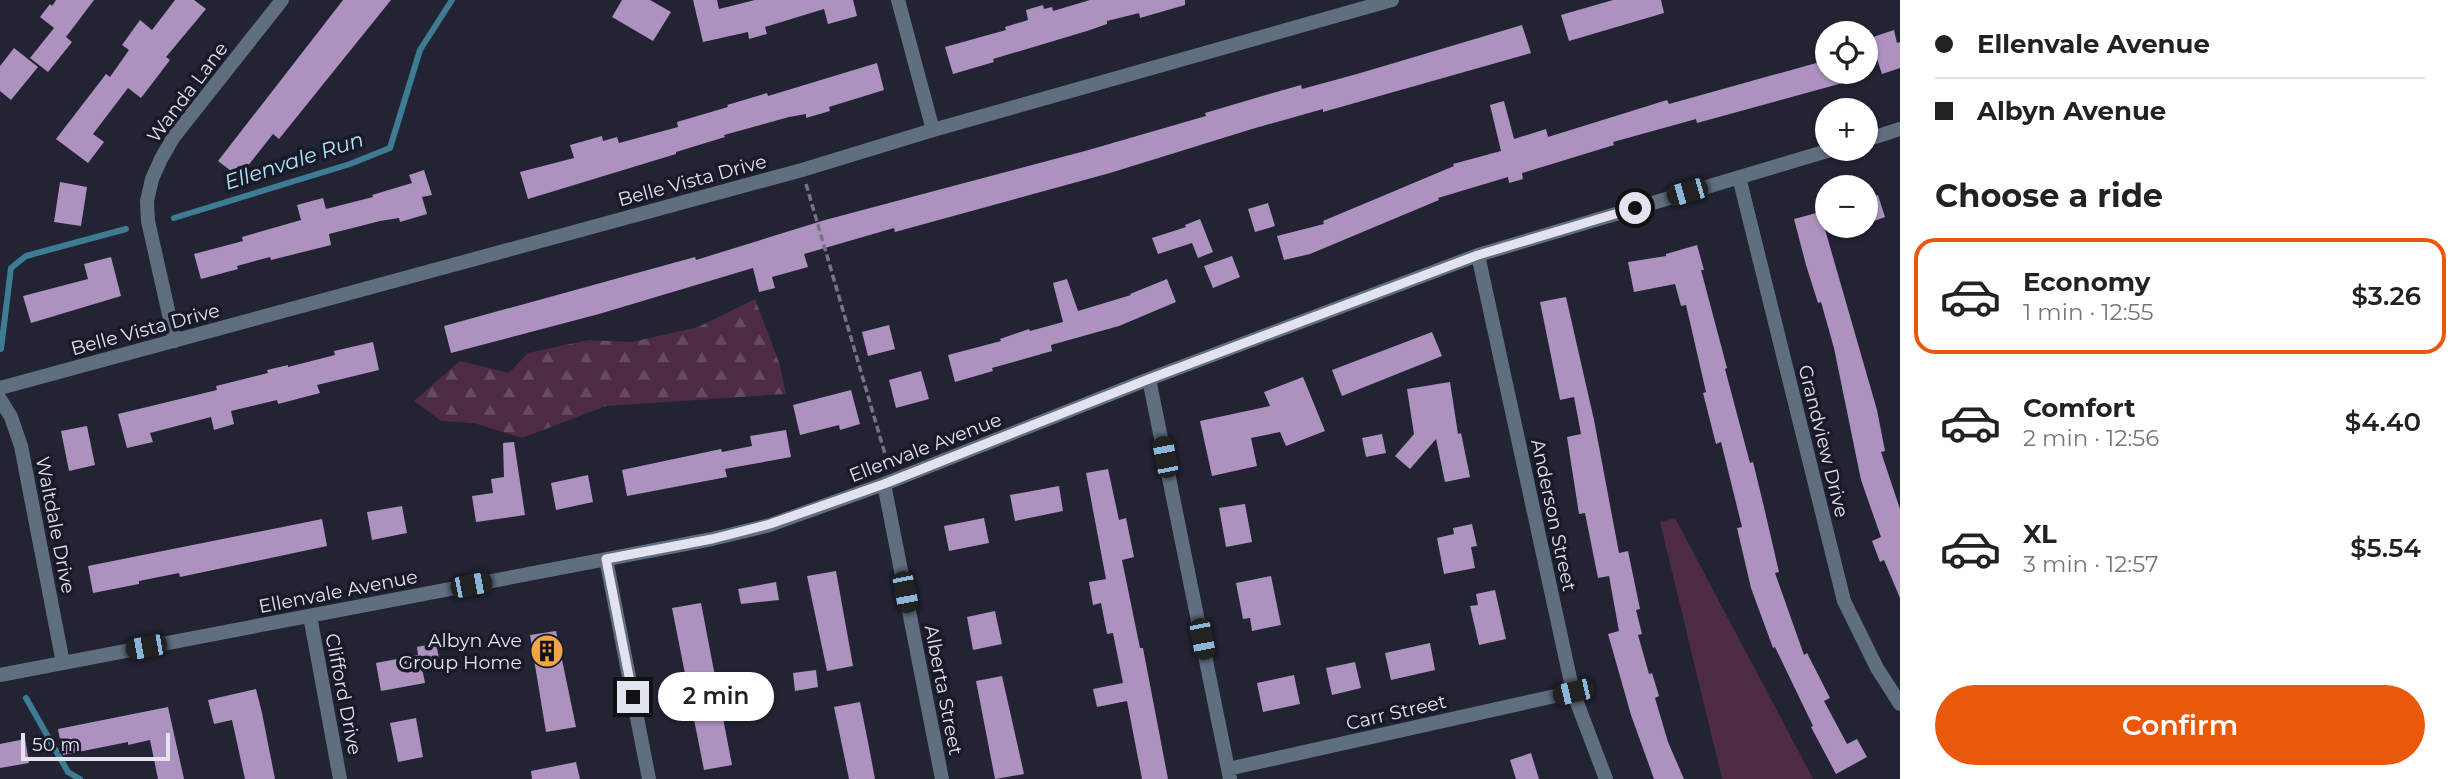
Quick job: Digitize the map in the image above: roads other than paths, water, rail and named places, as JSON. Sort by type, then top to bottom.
[{"type":"street","name":"Wanda Lane","points":[[174,341],[148,220],[147,201],[152,179],[173,138],[282,0]]},
{"type":"street","points":[[898,0],[933,130]]},
{"type":"street","name":"Belle Vista Drive","points":[[0,388],[802,170],[933,130],[1392,0]]},
{"type":"street","points":[[1878,136],[1900,130]]},
{"type":"street","name":"Ellenvale Avenue","points":[[0,676],[712,539],[770,524],[891,482],[1149,379],[1478,255],[1815,155]]},
{"type":"street","name":"Grandview Drive","points":[[1739,177],[1844,601],[1871,656],[1900,704]]},
{"type":"street","name":"Anderson Street","points":[[1478,255],[1573,692],[1606,779]]},
{"type":"street","points":[[1149,379],[1229,774]]},
{"type":"street","name":"Waltdale Drive","points":[[0,399],[11,417],[21,446],[63,663]]},
{"type":"street","name":"Alberta Street","points":[[891,482],[942,779]]},
{"type":"street","points":[[606,559],[649,779]]},
{"type":"street","name":"Clifford Drive","points":[[310,616],[340,779]]},
{"type":"street","name":"Carr Street","points":[[1229,774],[1573,692]]},
{"type":"waterway","name":"Ellenvale Run","points":[[174,218],[350,164],[390,148],[420,50],[452,0]]},
{"type":"waterway","name":"Ellenvale Run","points":[[1,349],[11,268],[26,256],[126,229]]},
{"type":"waterway","name":"Ellenvale Run","points":[[26,698],[68,772],[80,779]]},
{"type":"place","name":"Albyn Ave Group Home","points":[[547,651]]}]
